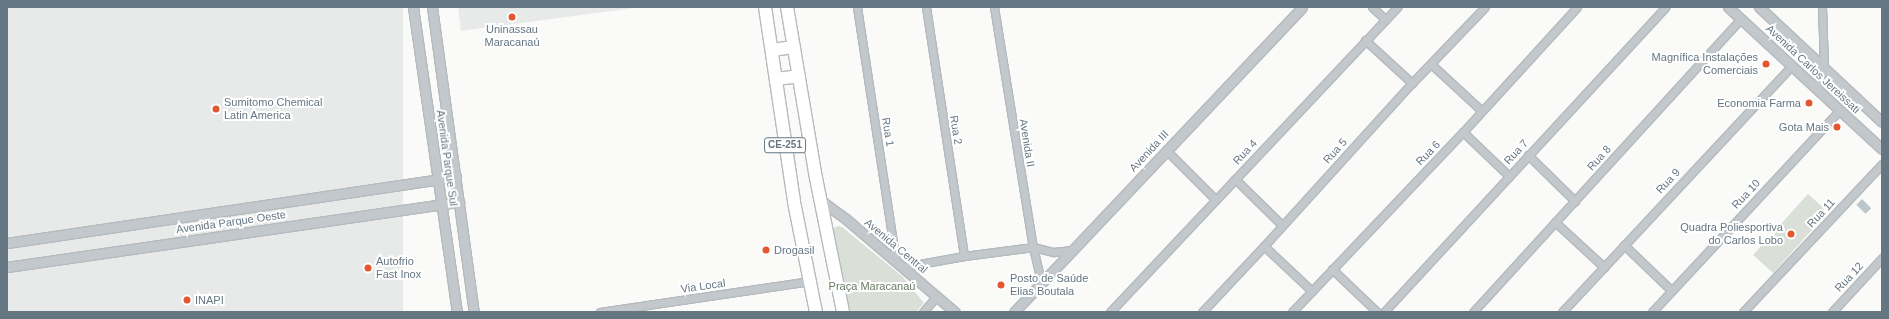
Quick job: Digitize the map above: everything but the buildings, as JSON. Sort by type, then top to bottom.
[{"type":"main road","name":"CE-251","points":[[765,7],[794,202],[816,312]]},
{"type":"main road","name":"CE-251","points":[[787,7],[820,200],[844,312]]},
{"type":"main road","points":[[772,50],[794,47]]},
{"type":"main road","points":[[776,79],[799,76]]},
{"type":"street","name":"Avenida Parque Sul","points":[[414,7],[437,180],[457,312]]},
{"type":"street","name":"Avenida Parque Sul","points":[[432,7],[474,312]]},
{"type":"street","name":"Rua 1","points":[[857,7],[899,264]]},
{"type":"street","name":"Rua 2","points":[[926,7],[964,256]]},
{"type":"street","name":"Avenida II","points":[[994,7],[1033,247],[1041,283]]},
{"type":"street","name":"Avenida III","points":[[1014,312],[1302,7]]},
{"type":"street","points":[[1372,7],[1385,19]]},
{"type":"street","name":"Rua 4","points":[[1110,312],[1397,7]]},
{"type":"street","name":"Rua 5","points":[[1202,312],[1412,83],[1485,7]]},
{"type":"street","name":"Rua 6","points":[[1292,312],[1463,132],[1577,7]]},
{"type":"street","name":"Rua 7","points":[[1384,312],[1665,7]]},
{"type":"street","name":"Avenida Carlos Jereissati","points":[[1728,7],[1882,149]]},
{"type":"street","name":"Avenida Carlos Jereissati","points":[[1759,7],[1882,122]]},
{"type":"street","points":[[1816,88],[1824,67],[1822,7]]},
{"type":"street","name":"Rua 8","points":[[1473,312],[1741,19]]},
{"type":"street","points":[[1366,40],[1412,83]]},
{"type":"street","points":[[1431,64],[1482,111]]},
{"type":"street","name":"Rua 9","points":[[1562,312],[1791,66]]},
{"type":"street","name":"Rua 10","points":[[1652,312],[1840,110]]},
{"type":"street","points":[[1463,132],[1509,176]]},
{"type":"street","points":[[1166,150],[1215,200]]},
{"type":"street","points":[[1528,155],[1575,201]]},
{"type":"street","name":"Rua 11","points":[[1743,312],[1882,164]]},
{"type":"street","name":"Avenida Parque Oeste","points":[[7,243],[456,177]]},
{"type":"street","points":[[1235,179],[1282,225]]},
{"type":"street","name":"Avenida Central","points":[[820,200],[955,312]]},
{"type":"street","name":"Avenida Parque Oeste","points":[[7,267],[459,202]]},
{"type":"street","points":[[1555,222],[1604,267]]},
{"type":"street","points":[[1264,246],[1312,290]]},
{"type":"street","points":[[1624,246],[1672,291]]},
{"type":"street","points":[[899,264],[1033,247],[1053,252],[1073,250]]},
{"type":"street","name":"Rua 12","points":[[1832,312],[1882,258]]},
{"type":"street","points":[[1332,269],[1377,312]]},
{"type":"street","name":"Via Local","points":[[600,312],[809,282]]},
{"type":"street","points":[[923,312],[936,297]]},
{"type":"shaded area","points":[[7,7],[403,7],[403,312],[7,312]]},
{"type":"shaded area","name":"Uninassau Maracanaú","points":[[458,7],[634,7],[634,8],[461,31]]},
{"type":"shaded area","points":[[1862,199],[1871,208],[1866,214],[1856,205]]},
{"type":"green space","name":"Quadra Poliesportiva do Carlos Lobo","points":[[1808,194],[1828,212],[1773,273],[1753,255]]},
{"type":"green space","name":"Praça Maracanaú","points":[[838,226],[842,227],[903,277],[924,303],[916,312],[850,312],[833,232],[834,228]]},
{"type":"place","name":"Uninassau Maracanaú","points":[[512,17]]},
{"type":"place","name":"Magnífica Instalações Comerciais","points":[[1766,64]]},
{"type":"place","name":"Economia Farma","points":[[1809,103]]},
{"type":"place","name":"Sumitomo Chemical Latin America","points":[[216,109]]},
{"type":"place","name":"Gota Mais","points":[[1837,127]]},
{"type":"place","name":"Quadra Poliesportiva do Carlos Lobo","points":[[1791,234]]},
{"type":"place","name":"Drogasil","points":[[766,250]]},
{"type":"place","name":"Autofrio Fast Inox","points":[[368,268]]},
{"type":"place","name":"Posto de Saúde Elias Boutala","points":[[1001,285]]},
{"type":"place","name":"INAPI","points":[[187,300]]}]
